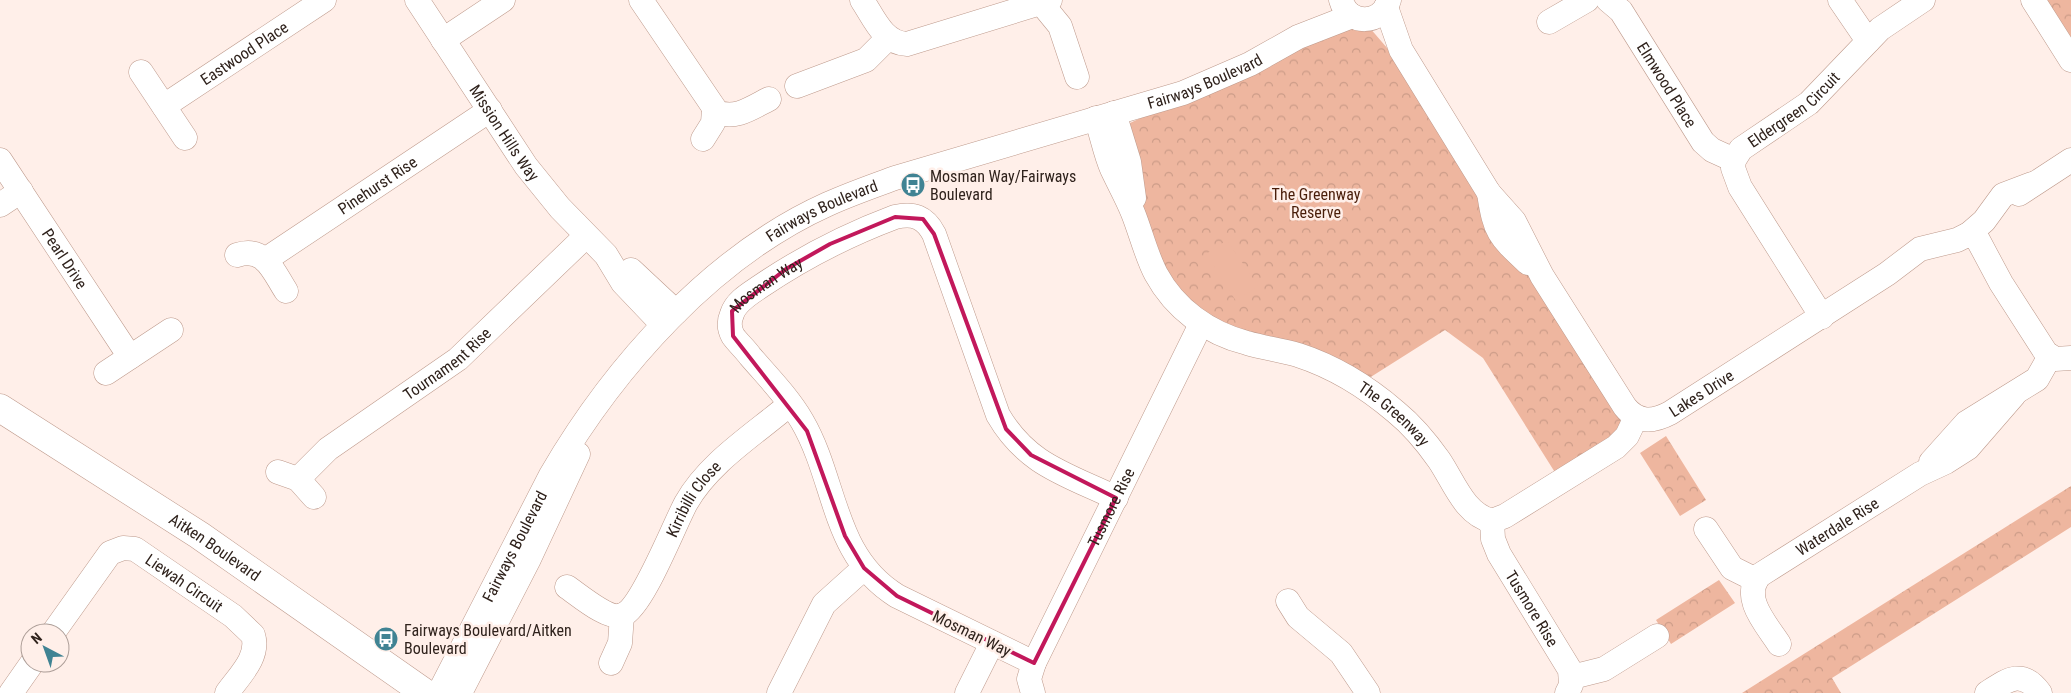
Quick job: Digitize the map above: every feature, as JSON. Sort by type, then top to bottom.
[{"type":"main road","name":"Aitken Boulevard","points":[[0,408],[199,536],[425,693]]},
{"type":"main road","points":[[353,643],[392,693]]},
{"type":"street","name":"Eastwood Place","points":[[164,106],[324,0]]},
{"type":"street","name":"Mission Hills Way","points":[[417,0],[526,166],[586,236],[606,255],[623,283],[669,318]]},
{"type":"street","points":[[443,40],[503,0]]},
{"type":"street","points":[[641,0],[714,109],[722,114],[734,115],[769,99]]},
{"type":"street","points":[[862,0],[888,38],[896,43],[914,43],[1046,2],[1060,26],[1077,77]]},
{"type":"street","points":[[1549,22],[1586,0]]},
{"type":"street","name":"Elmwood Place","points":[[1608,0],[1621,11],[1703,142],[1712,150],[1734,160]]},
{"type":"street","points":[[1840,0],[1868,41]]},
{"type":"street","name":"Eldergreen Circuit","points":[[1822,317],[1740,187],[1734,174],[1734,160],[1745,145],[1809,104],[1868,41],[1889,22],[1924,0]]},
{"type":"street","points":[[2033,0],[2071,60]]},
{"type":"street","points":[[1362,7],[1401,50],[1489,193],[1494,225],[1499,234],[1542,276],[1625,407],[1636,417],[1627,436],[1616,446],[1506,516],[1492,521]]},
{"type":"street","name":"Fairways Boulevard","points":[[460,693],[537,522],[571,440],[634,357],[669,318],[726,268],[786,227],[826,204],[895,178],[1183,93],[1223,77],[1298,37],[1362,7]]},
{"type":"street","points":[[797,86],[866,60],[888,38]]},
{"type":"street","points":[[141,72],[184,138]]},
{"type":"street","points":[[703,139],[713,123],[714,109]]},
{"type":"street","name":"Pinehurst Rise","points":[[266,260],[490,110]]},
{"type":"street","name":"The Greenway","points":[[1105,116],[1129,162],[1141,232],[1148,256],[1164,288],[1183,309],[1201,324],[1246,343],[1290,353],[1322,364],[1362,385],[1399,414],[1429,446],[1471,510],[1483,519],[1492,521]]},
{"type":"street","name":"Pearl Drive","points":[[0,160],[130,357]]},
{"type":"street","name":"Lakes Drive","points":[[1636,417],[1649,420],[1661,418],[1822,317],[1906,261],[1920,248],[1957,240],[1972,240],[2003,195],[2032,184],[2071,160]]},
{"type":"street","points":[[0,205],[21,191]]},
{"type":"street","name":"Mosman Way","points":[[1034,663],[897,596],[884,588],[864,568],[845,536],[807,431],[790,404],[733,336],[730,320],[737,304],[786,269],[830,244],[895,216],[916,215],[923,219],[934,234],[998,415],[1006,428],[1031,455],[1116,498]]},
{"type":"street","name":"Tournament Rise","points":[[314,497],[288,476],[458,359],[586,236]]},
{"type":"street","points":[[1972,240],[2041,348],[2060,357]]},
{"type":"street","points":[[237,255],[252,252],[266,260],[286,291]]},
{"type":"street","name":"Tusmore Rise","points":[[1033,693],[1028,679],[1034,663],[1201,324]]},
{"type":"street","points":[[106,373],[171,330]]},
{"type":"street","name":"Waterdale Rise","points":[[1756,580],[1766,570],[1920,474],[1966,423],[2037,380],[2060,357]]},
{"type":"street","name":"Kirribilli Close","points":[[622,616],[636,602],[697,486],[723,460],[790,404]]},
{"type":"street","name":"Tusmore Rise","points":[[1492,521],[1495,547],[1567,663],[1569,685]]},
{"type":"street","name":"Fairways Boulevard","points":[[439,693],[537,522]]},
{"type":"street","points":[[1706,529],[1732,568],[1756,580],[1752,588],[1753,601],[1779,644]]},
{"type":"street","name":"Liewah Circuit","points":[[60,623],[110,553],[123,548],[135,549],[227,611],[253,634],[255,650],[251,659],[227,693]]},
{"type":"street","points":[[780,693],[824,604],[864,568]]},
{"type":"street","points":[[567,587],[607,614],[622,616],[620,643],[611,663]]},
{"type":"street","points":[[1288,601],[1298,617],[1341,653],[1368,693]]},
{"type":"street","points":[[1569,685],[1604,669],[1657,636]]},
{"type":"street","points":[[967,693],[992,643]]},
{"type":"street","points":[[11,693],[25,673]]},
{"type":"street","points":[[1987,693],[2012,678],[2023,679],[2032,683],[2040,693]]},
{"type":"highlighted area","points":[[895,217],[923,219],[934,234],[1006,429],[1031,455],[1116,498],[1034,663],[1005,650],[897,596],[864,568],[845,536],[807,431],[733,336],[732,311],[786,269],[830,244]]},
{"type":"green space","points":[[2047,0],[2071,0],[2071,38]]},
{"type":"green space","name":"The Greenway Reserve","points":[[1369,27],[1394,56],[1620,417],[1620,430],[1556,474],[1483,358],[1445,330],[1366,380],[1253,337],[1194,308],[1161,264],[1138,190],[1130,123],[1332,29]]},
{"type":"green space","points":[[1227,240],[1258,286],[1236,301],[1206,254]]},
{"type":"green space","points":[[1666,436],[1706,500],[1680,516],[1640,453]]},
{"type":"green space","points":[[2071,486],[2071,527],[1832,678],[1841,693],[1742,693]]},
{"type":"green space","points":[[1719,580],[1735,603],[1671,644],[1656,620]]},
{"type":"place","name":"Mosman Way/Fairways Boulevard","points":[[913,185]]},
{"type":"place","name":"Fairways Boulevard/Aitken Boulevard","points":[[386,639]]}]
